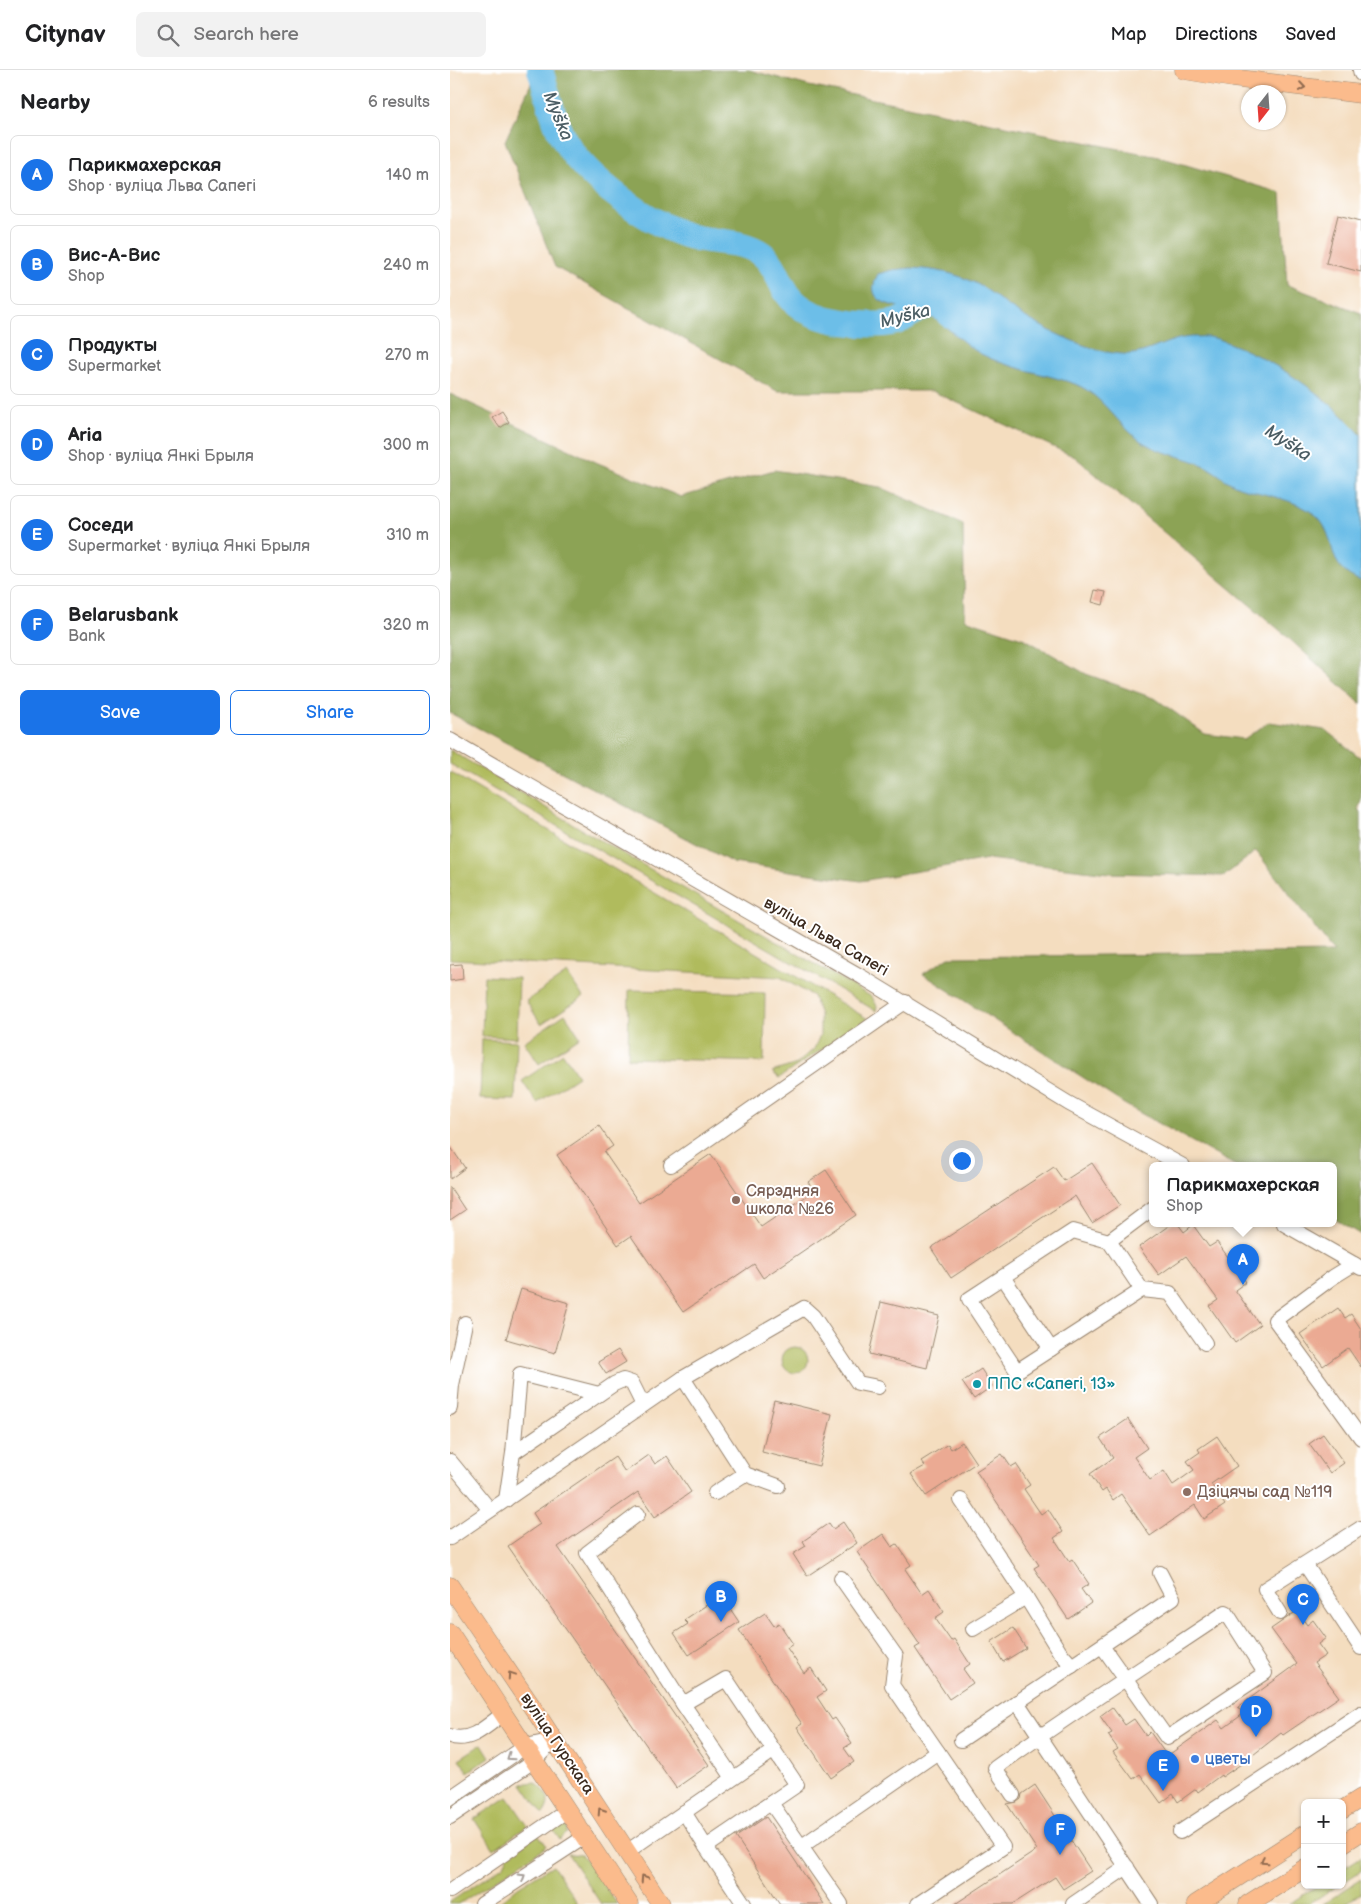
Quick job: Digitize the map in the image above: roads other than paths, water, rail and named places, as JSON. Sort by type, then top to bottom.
[{"type":"main road","points":[[1184,70],[1361,94]]},
{"type":"main road","name":"вуліца Гурскага","points":[[450,1586],[662,1904]]},
{"type":"main road","name":"вуліца Гурскага","points":[[450,1633],[606,1866],[629,1904]]},
{"type":"main road","points":[[1346,1807],[1361,1798]]},
{"type":"main road","points":[[1346,1841],[1361,1832]]},
{"type":"main road","points":[[1196,1904],[1301,1837]]},
{"type":"main road","points":[[606,1866],[628,1852]]},
{"type":"main road","points":[[1248,1904],[1301,1871]]},
{"type":"street","points":[[1360,70],[1361,74]]},
{"type":"street","name":"вуліца Льва Сапегі","points":[[450,740],[905,1002],[1068,1103],[1176,1162]]},
{"type":"street","points":[[671,1164],[905,1002]]},
{"type":"street","points":[[1109,1241],[1149,1211]]},
{"type":"street","points":[[1289,1227],[1358,1266]]},
{"type":"street","points":[[1142,1290],[1109,1241],[1073,1231],[969,1300],[1017,1371],[1142,1290],[1170,1293],[1205,1343]]},
{"type":"street","points":[[1358,1266],[1333,1277],[1275,1320],[1361,1438]]},
{"type":"street","points":[[1003,1277],[1051,1349]]},
{"type":"street","points":[[450,1538],[683,1378],[804,1308],[813,1316],[858,1383],[878,1387]]},
{"type":"street","points":[[450,1408],[452,1384],[466,1323]]},
{"type":"street","points":[[506,1500],[513,1453],[520,1374],[599,1394]]},
{"type":"street","points":[[683,1378],[745,1474],[778,1486]]},
{"type":"street","points":[[513,1453],[599,1394],[623,1380],[632,1383],[643,1404]]},
{"type":"street","points":[[450,1461],[490,1510]]},
{"type":"street","points":[[716,1494],[745,1474]]},
{"type":"street","points":[[961,1500],[1026,1597],[1058,1651],[1072,1666]]},
{"type":"street","points":[[638,1514],[588,1553],[683,1704],[733,1778]]},
{"type":"street","points":[[1280,1613],[1265,1589],[1361,1528]]},
{"type":"street","points":[[1305,1564],[1361,1648]]},
{"type":"street","points":[[961,1740],[1173,1598],[1160,1573]]},
{"type":"street","points":[[841,1578],[896,1656],[892,1685],[1003,1846],[918,1904]]},
{"type":"street","points":[[973,1629],[1026,1597]]},
{"type":"street","points":[[1013,1796],[995,1768],[1040,1736],[1126,1680],[1226,1612],[1265,1672],[1166,1738],[1126,1680],[1102,1646]]},
{"type":"street","points":[[683,1704],[726,1679],[797,1785],[706,1847]]},
{"type":"street","points":[[1018,1702],[1151,1904]]},
{"type":"street","points":[[450,1736],[457,1738],[468,1737],[504,1713]]},
{"type":"street","points":[[1180,1832],[1361,1713]]},
{"type":"street","points":[[450,1798],[554,1740]]},
{"type":"street","points":[[628,1852],[773,1751]]},
{"type":"street","points":[[802,1846],[938,1752]]},
{"type":"street","points":[[455,1814],[530,1753]]},
{"type":"street","points":[[771,1804],[841,1904]]},
{"type":"street","points":[[450,1891],[568,1810]]},
{"type":"street","points":[[684,1812],[744,1904]]},
{"type":"street","points":[[482,1904],[586,1836]]},
{"type":"street","points":[[1072,1904],[1127,1867]]},
{"type":"water","points":[[911,268],[945,272],[969,280],[986,289],[1011,308],[1060,336],[1107,352],[1133,354],[1183,338],[1211,337],[1266,360],[1301,382],[1334,407],[1361,435],[1361,581],[1349,575],[1341,568],[1336,560],[1323,524],[1316,516],[1300,505],[1239,487],[1203,465],[1150,446],[1130,432],[1096,397],[1075,384],[992,359],[974,350],[934,318],[917,311],[887,304],[880,300],[875,294],[874,285],[878,274]]},
{"type":"waterway","name":"Муška","points":[[540,70],[557,124],[565,141],[575,155],[603,185],[658,223],[692,237],[738,244],[754,249],[770,261],[788,295],[805,310],[818,316],[849,323],[881,324],[896,322],[929,305],[941,307],[950,315]]},
{"type":"place","name":"Сярэдняя школа №26","points":[[736,1200]]},
{"type":"place","name":"Парикмахерская","points":[[1243,1285]]},
{"type":"place","name":"ППС «Сапегі, 13»","points":[[977,1384]]},
{"type":"place","name":"Дзіцячы сад №119","points":[[1187,1492]]},
{"type":"place","name":"Вис-А-Вис","points":[[721,1622]]},
{"type":"place","name":"Продукты","points":[[1303,1625]]},
{"type":"place","name":"Aria","points":[[1256,1737]]},
{"type":"place","name":"цветы","points":[[1195,1759]]},
{"type":"place","name":"Соседи","points":[[1163,1791]]},
{"type":"place","name":"Belarusbank","points":[[1060,1855]]}]
